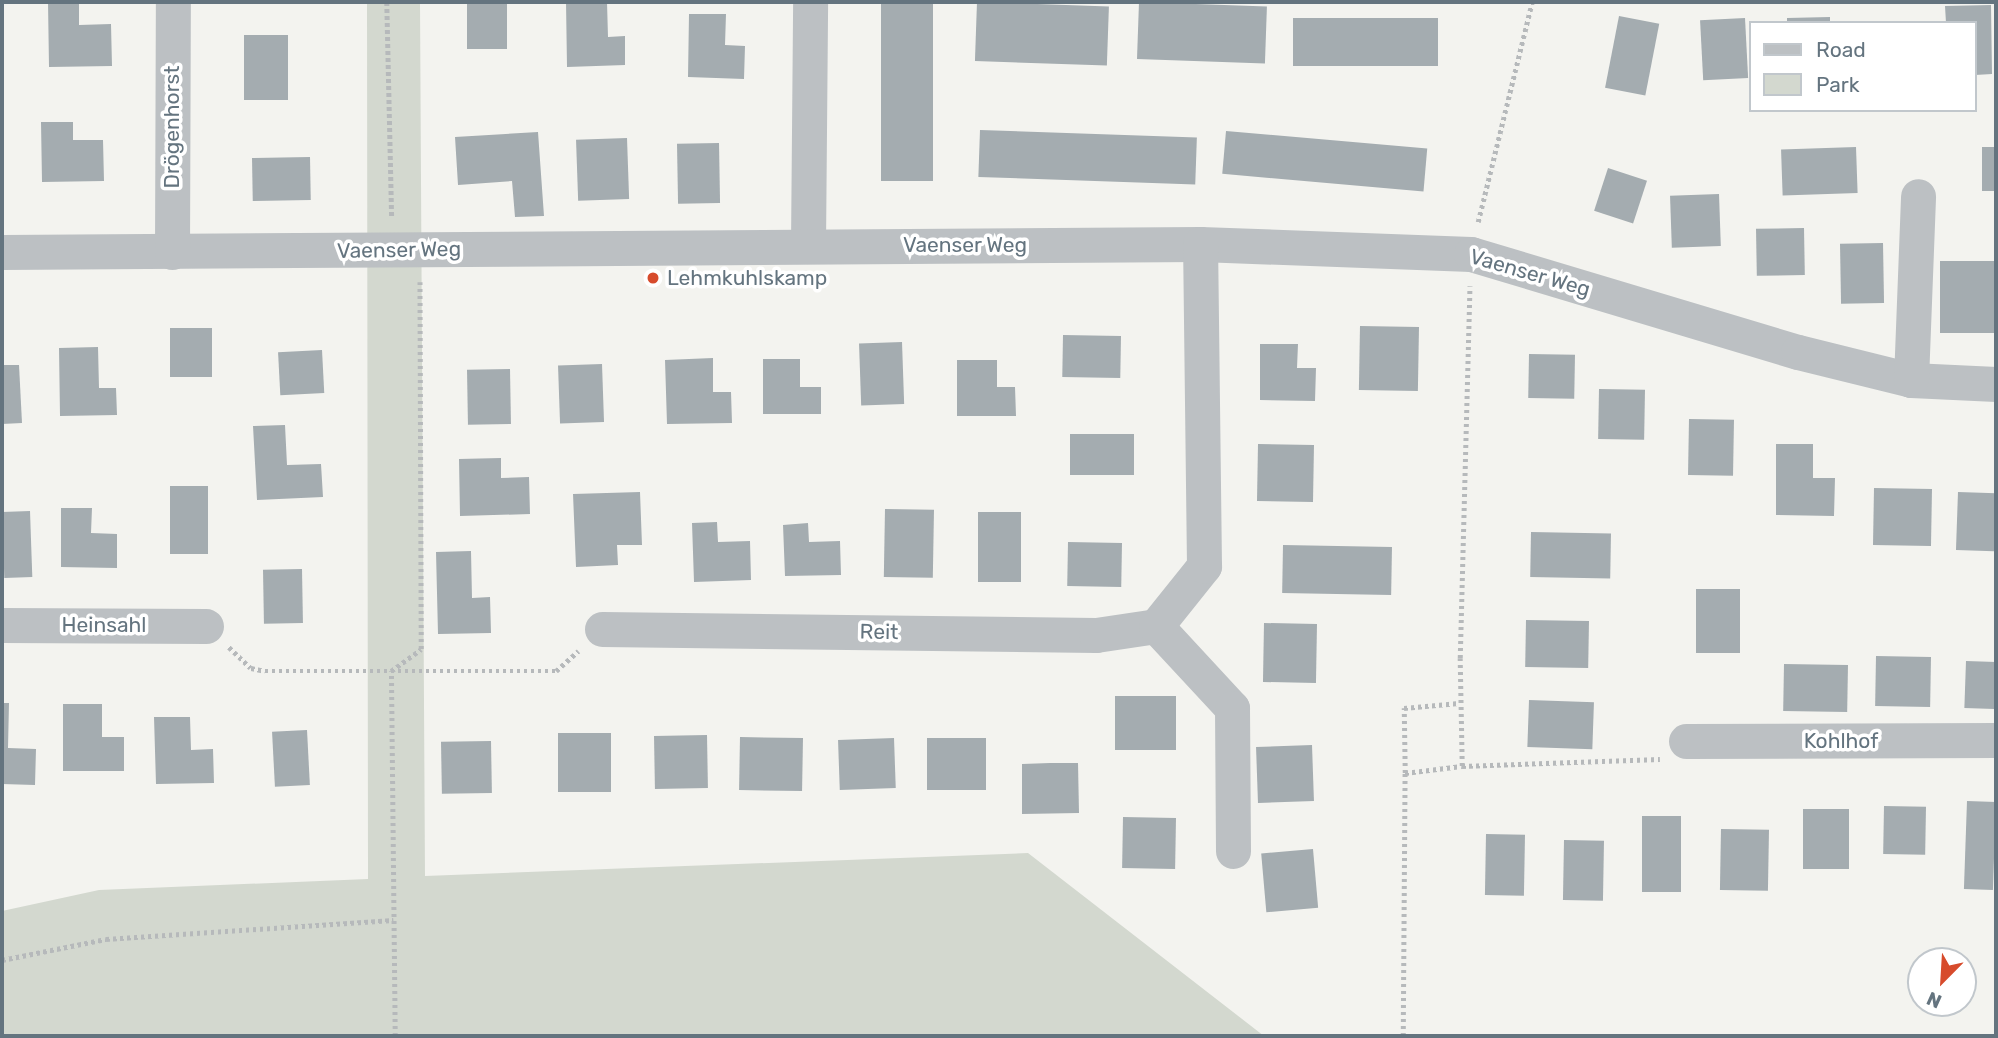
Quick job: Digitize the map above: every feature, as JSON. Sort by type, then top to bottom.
[{"type":"street","name":"Drögenhorst","points":[[172,252],[173,2]]},
{"type":"street","points":[[808,246],[810,2]]},
{"type":"street","points":[[1911,380],[1918,196]]},
{"type":"street","name":"Vaenser Weg","points":[[2,252],[1200,244],[1471,254],[1798,352],[1911,380],[1996,384]]},
{"type":"street","points":[[1200,244],[1204,566],[1156,626],[1232,708],[1233,852]]},
{"type":"street","name":"Heinsahl","points":[[2,625],[206,626]]},
{"type":"street","name":"Reit","points":[[602,629],[1096,635],[1156,626]]},
{"type":"street","name":"Kohlhof","points":[[1686,741],[1996,740]]},
{"type":"path","points":[[387,2],[407,249],[421,649],[391,671]]},
{"type":"path","points":[[1462,766],[1460,703],[1471,254],[1532,2]]},
{"type":"path","points":[[206,626],[251,668],[391,671],[556,671],[602,629]]},
{"type":"path","points":[[391,671],[395,1036]]},
{"type":"path","points":[[1403,1036],[1404,708],[1460,703]]},
{"type":"path","points":[[1405,773],[1462,766],[1666,759],[1686,741]]},
{"type":"path","points":[[2,960],[119,938],[393,920]]},
{"type":"green space","points":[[367,2],[420,2],[425,876],[1028,853],[1264,1036],[2,1036],[2,911],[99,890],[368,879]]},
{"type":"building","points":[[48,2],[79,2],[79,25],[111,24],[112,66],[49,67]]},
{"type":"building","points":[[467,2],[507,2],[507,49],[467,49]]},
{"type":"building","points":[[566,2],[607,2],[608,37],[625,36],[625,65],[567,67]]},
{"type":"building","points":[[881,2],[933,2],[933,181],[881,181]]},
{"type":"building","points":[[977,2],[1109,7],[1107,66],[975,61]]},
{"type":"building","points":[[1139,2],[1267,6],[1265,63],[1137,59]]},
{"type":"building","points":[[1991,5],[1992,74],[1977,75],[1977,21],[1946,21],[1945,6]]},
{"type":"building","points":[[689,14],[726,14],[725,45],[745,46],[744,79],[688,77]]},
{"type":"building","points":[[1619,16],[1659,24],[1645,95],[1605,88]]},
{"type":"building","points":[[1830,17],[1830,21],[1787,21],[1787,18]]},
{"type":"building","points":[[1293,18],[1438,18],[1438,66],[1293,66]]},
{"type":"building","points":[[1745,18],[1748,78],[1703,80],[1700,20]]},
{"type":"building","points":[[244,35],[288,35],[288,100],[244,100]]},
{"type":"building","points":[[41,122],[73,122],[73,140],[103,140],[104,181],[42,182]]},
{"type":"building","points":[[980,130],[1197,138],[1195,185],[978,177]]},
{"type":"building","points":[[1226,131],[1427,149],[1423,191],[1222,174]]},
{"type":"building","points":[[538,132],[544,216],[515,217],[512,181],[458,185],[455,137]]},
{"type":"building","points":[[627,138],[629,199],[578,201],[576,140]]},
{"type":"building","points":[[719,143],[720,203],[678,204],[677,144]]},
{"type":"building","points":[[1856,147],[1858,193],[1783,196],[1781,150]]},
{"type":"building","points":[[1982,147],[1996,147],[1996,191],[1982,191]]},
{"type":"building","points":[[310,157],[311,200],[253,201],[252,158]]},
{"type":"building","points":[[1608,168],[1647,181],[1633,223],[1594,211]]},
{"type":"building","points":[[1719,194],[1721,246],[1672,248],[1670,196]]},
{"type":"building","points":[[1804,228],[1805,275],[1757,276],[1756,229]]},
{"type":"building","points":[[1883,243],[1884,303],[1841,304],[1840,244]]},
{"type":"building","points":[[1940,261],[1996,261],[1996,333],[1940,333]]},
{"type":"building","points":[[1360,326],[1419,327],[1418,391],[1359,390]]},
{"type":"building","points":[[170,328],[212,328],[212,377],[170,377]]},
{"type":"building","points":[[1063,335],[1121,336],[1120,378],[1062,377]]},
{"type":"building","points":[[902,342],[904,404],[861,405],[859,344]]},
{"type":"building","points":[[1260,344],[1298,344],[1297,368],[1316,368],[1315,401],[1260,400]]},
{"type":"building","points":[[98,347],[99,388],[116,388],[117,415],[60,416],[59,348]]},
{"type":"building","points":[[322,350],[324,393],[280,395],[278,352]]},
{"type":"building","points":[[1529,354],[1575,355],[1574,399],[1528,398]]},
{"type":"building","points":[[713,358],[713,392],[731,392],[732,423],[667,424],[665,360]]},
{"type":"building","points":[[763,359],[800,359],[800,387],[821,387],[821,414],[763,414]]},
{"type":"building","points":[[957,360],[997,360],[997,387],[1015,387],[1016,416],[957,416]]},
{"type":"building","points":[[602,364],[604,422],[560,424],[558,366]]},
{"type":"building","points":[[2,365],[19,365],[22,423],[2,424]]},
{"type":"building","points":[[510,369],[511,424],[468,425],[467,370]]},
{"type":"building","points":[[1599,389],[1645,390],[1644,440],[1598,439]]},
{"type":"building","points":[[1689,419],[1734,420],[1733,476],[1688,475]]},
{"type":"building","points":[[285,425],[287,465],[321,464],[323,497],[257,500],[253,426]]},
{"type":"building","points":[[1070,434],[1134,434],[1134,475],[1070,475]]},
{"type":"building","points":[[1258,444],[1314,445],[1313,502],[1257,501]]},
{"type":"building","points":[[1776,444],[1813,444],[1813,478],[1835,478],[1834,516],[1776,515]]},
{"type":"building","points":[[501,458],[501,478],[529,477],[530,514],[460,516],[459,459]]},
{"type":"building","points":[[170,486],[208,486],[208,554],[170,554]]},
{"type":"building","points":[[1874,488],[1932,489],[1931,546],[1873,545]]},
{"type":"building","points":[[640,492],[642,545],[617,545],[618,565],[576,567],[573,494]]},
{"type":"building","points":[[1958,492],[1996,493],[1994,551],[1956,550]]},
{"type":"building","points":[[61,508],[92,508],[91,533],[117,534],[117,568],[61,567]]},
{"type":"building","points":[[885,509],[934,510],[933,578],[884,577]]},
{"type":"building","points":[[30,511],[32,577],[4,578],[2,512]]},
{"type":"building","points":[[978,512],[1021,512],[1021,582],[978,582]]},
{"type":"building","points":[[717,522],[718,542],[750,541],[751,580],[694,582],[692,523]]},
{"type":"building","points":[[808,523],[809,542],[840,541],[841,575],[785,576],[783,525]]},
{"type":"building","points":[[1531,532],[1611,533],[1610,578],[1530,577]]},
{"type":"building","points":[[1068,542],[1122,543],[1121,587],[1067,586]]},
{"type":"building","points":[[1283,545],[1392,547],[1391,595],[1282,593]]},
{"type":"building","points":[[471,551],[472,598],[490,597],[491,633],[438,634],[436,552]]},
{"type":"building","points":[[302,569],[303,623],[264,624],[263,570]]},
{"type":"building","points":[[1696,589],[1740,589],[1740,653],[1696,653]]},
{"type":"building","points":[[1526,620],[1589,621],[1588,668],[1525,667]]},
{"type":"building","points":[[1264,623],[1317,624],[1316,683],[1263,682]]},
{"type":"building","points":[[1876,656],[1931,657],[1930,707],[1875,706]]},
{"type":"building","points":[[1966,661],[1996,662],[1994,709],[1964,708]]},
{"type":"building","points":[[1784,664],[1848,665],[1847,712],[1783,711]]},
{"type":"building","points":[[1115,696],[1176,696],[1176,750],[1115,750]]},
{"type":"building","points":[[1529,700],[1594,702],[1592,749],[1527,747]]},
{"type":"building","points":[[2,703],[9,703],[8,748],[36,749],[35,785],[2,784]]},
{"type":"building","points":[[63,704],[102,704],[102,737],[124,737],[124,771],[63,771]]},
{"type":"building","points":[[154,717],[190,717],[191,750],[213,749],[214,783],[156,784]]},
{"type":"building","points":[[307,730],[310,785],[275,787],[272,732]]},
{"type":"building","points":[[558,733],[611,733],[611,792],[558,792]]},
{"type":"building","points":[[707,735],[708,788],[655,789],[654,736]]},
{"type":"building","points":[[740,737],[803,738],[802,791],[739,790]]},
{"type":"building","points":[[894,738],[896,788],[840,790],[838,740]]},
{"type":"building","points":[[927,738],[986,738],[986,790],[927,790]]},
{"type":"building","points":[[491,741],[492,793],[442,794],[441,742]]},
{"type":"building","points":[[1312,745],[1314,801],[1258,803],[1256,747]]},
{"type":"building","points":[[1078,763],[1079,813],[1022,814],[1022,764]]},
{"type":"building","points":[[1967,801],[1996,802],[1993,890],[1964,889]]},
{"type":"building","points":[[1884,806],[1926,807],[1925,855],[1883,854]]},
{"type":"building","points":[[1803,809],[1849,809],[1849,869],[1803,869]]},
{"type":"building","points":[[1642,816],[1681,816],[1681,892],[1642,892]]},
{"type":"building","points":[[1123,817],[1176,818],[1175,869],[1122,868]]},
{"type":"building","points":[[1721,829],[1769,830],[1768,891],[1720,890]]},
{"type":"building","points":[[1486,834],[1525,835],[1524,896],[1485,895]]},
{"type":"building","points":[[1564,840],[1604,841],[1603,901],[1563,900]]},
{"type":"building","points":[[1313,849],[1318,908],[1266,912],[1261,854]]},
{"type":"place","name":"Lehmkuhlskamp","points":[[653,278]]}]
